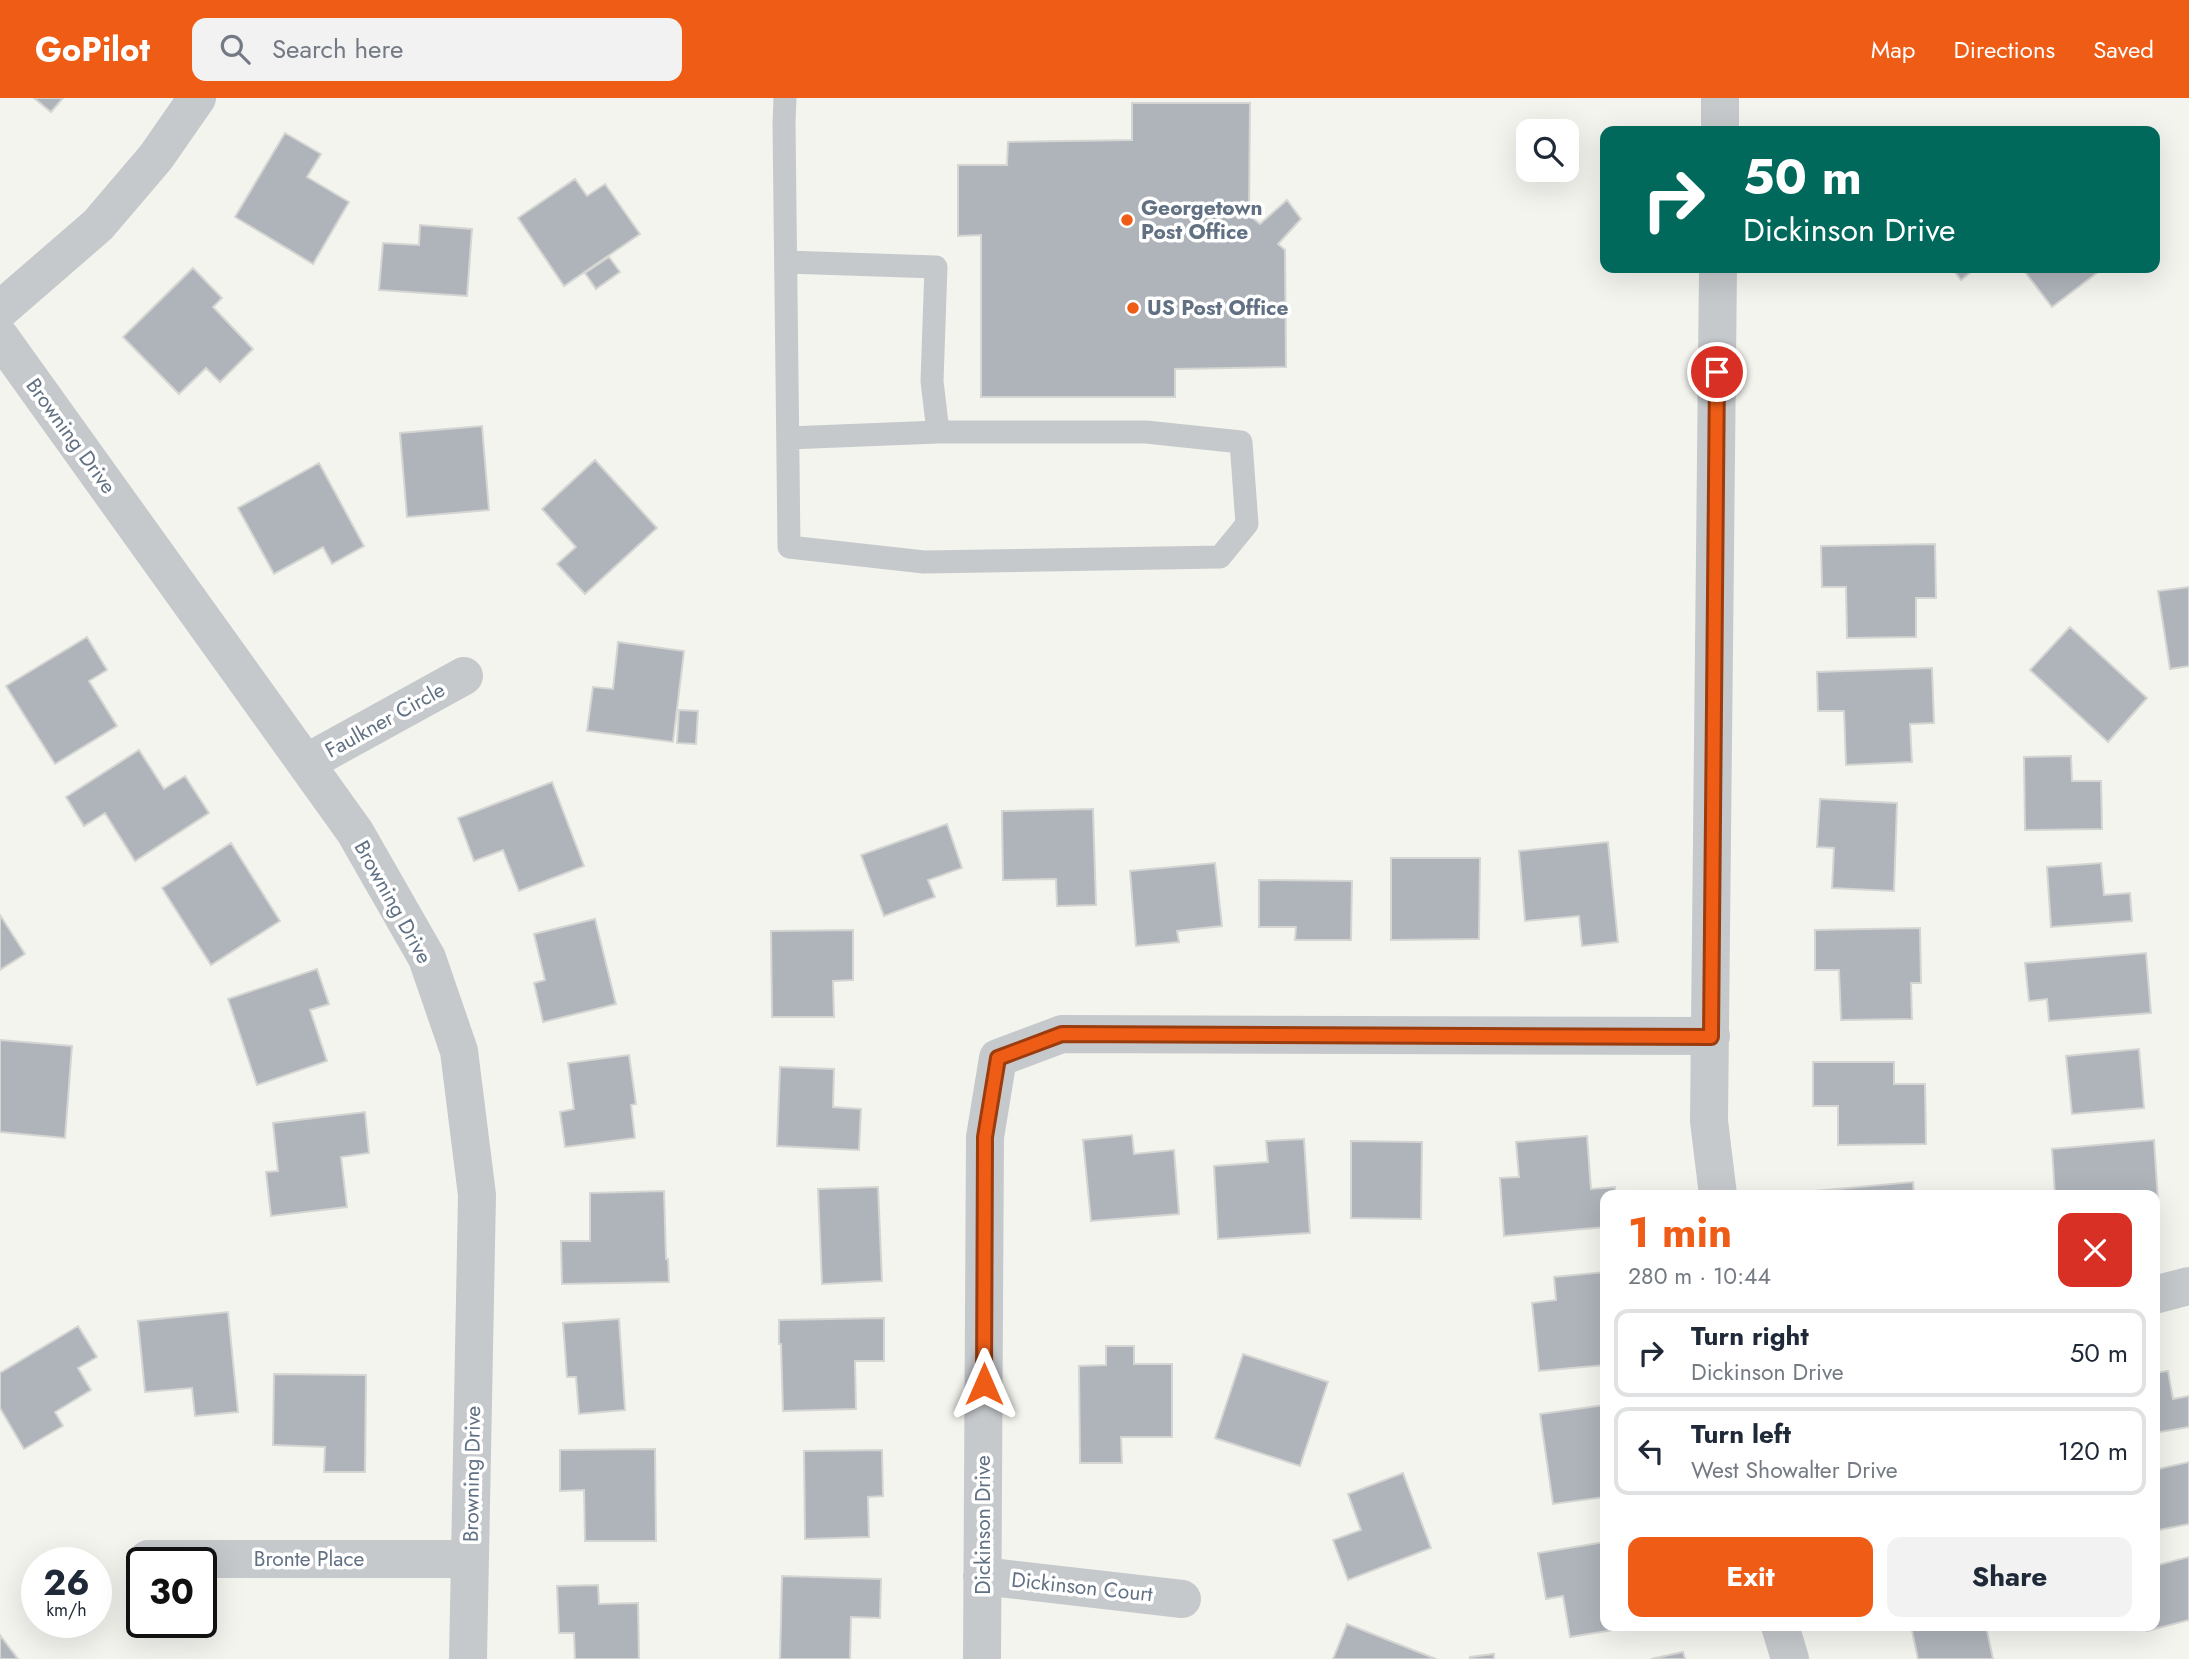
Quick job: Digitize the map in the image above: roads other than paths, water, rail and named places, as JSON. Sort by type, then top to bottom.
[{"type":"street","points":[[0,310],[98,225],[156,157],[197,98]]},
{"type":"street","points":[[1720,98],[1720,126]]},
{"type":"street","points":[[1717,1190],[1709,1121],[1718,273]]},
{"type":"street","name":"Browning Drive","points":[[0,337],[355,832],[427,958],[459,1051],[477,1195],[468,1659]]},
{"type":"street","name":"Faulkner Circle","points":[[306,763],[464,676]]},
{"type":"street","name":"Dickinson Drive","points":[[982,1659],[985,1137],[998,1058],[1062,1034],[1711,1037]]},
{"type":"street","points":[[2160,1293],[2189,1286]]},
{"type":"street","name":"Bronte Place","points":[[217,1559],[470,1559]]},
{"type":"street","name":"Dickinson Court","points":[[982,1576],[1181,1599]]},
{"type":"street","points":[[1782,1631],[1790,1659]]},
{"type":"lane","points":[[785,98],[786,262],[789,547],[925,562],[1220,557],[1247,524],[1241,442],[1146,432],[938,432],[788,438]]},
{"type":"lane","points":[[786,262],[936,267],[932,381],[938,432]]},
{"type":"place","name":"Georgetown Post Office","points":[[1127,220]]},
{"type":"place","name":"US Post Office","points":[[1133,308]]}]
